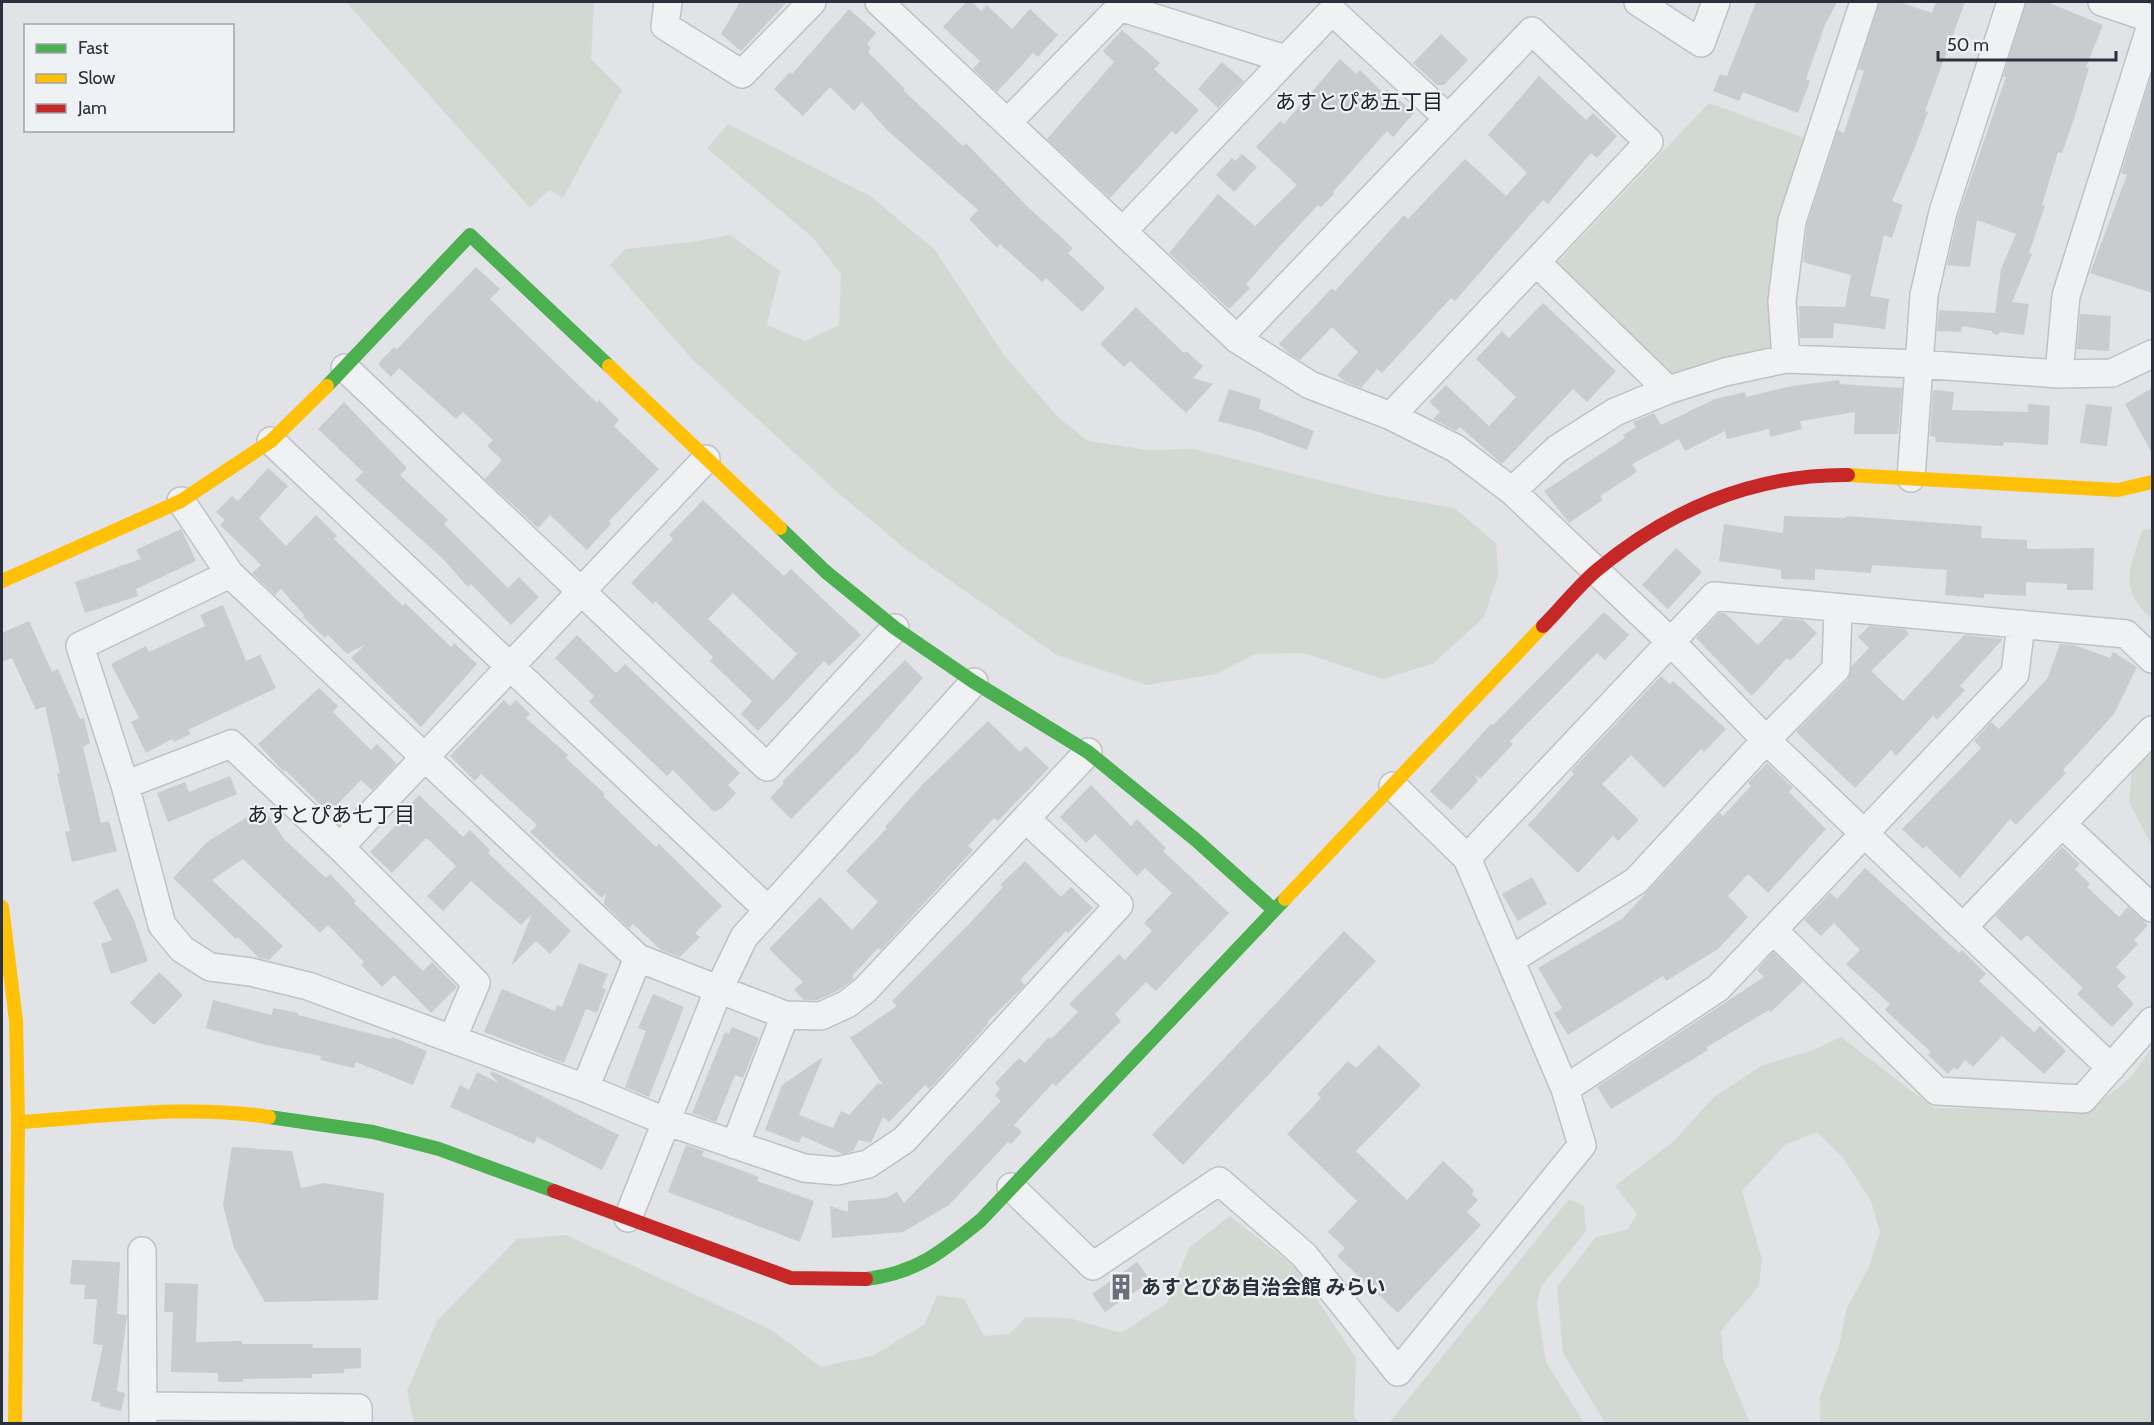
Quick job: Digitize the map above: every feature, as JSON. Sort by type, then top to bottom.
[{"type":"street","points":[[668,2],[665,26],[742,74],[812,2]]},
{"type":"street","points":[[879,2],[1237,339],[1311,385],[1391,416],[1455,448],[1512,491],[1670,642],[1766,740],[2111,1068]]},
{"type":"street","points":[[1638,2],[1701,44],[1716,2]]},
{"type":"street","points":[[1786,360],[1782,301],[1792,221],[1864,2]]},
{"type":"street","points":[[1911,478],[1924,295],[1943,212],[2011,2]]},
{"type":"street","points":[[2059,374],[2066,296],[2152,20],[2102,2]]},
{"type":"street","points":[[1008,122],[1120,7],[1285,59]]},
{"type":"street","points":[[1123,231],[1332,11],[1448,118]]},
{"type":"street","points":[[1237,339],[1532,31],[1649,142],[1391,416]]},
{"type":"street","points":[[2,581],[181,501],[271,441],[345,368],[470,235],[826,572],[896,628],[975,682],[1088,752],[1196,840],[1274,910]]},
{"type":"street","points":[[1536,262],[1668,390]]},
{"type":"street","points":[[1512,491],[1557,449],[1615,412],[1668,390],[1725,372],[1786,360],[1919,364],[2059,374],[2112,373],[2152,354]]},
{"type":"street","points":[[345,368],[579,593],[767,768],[896,628]]},
{"type":"street","points":[[271,441],[767,909]]},
{"type":"street","points":[[340,847],[706,459]]},
{"type":"street","points":[[18,1122],[189,1112],[245,1113],[373,1132],[439,1149],[791,1278],[831,1282],[874,1278],[914,1268],[947,1248],[981,1220],[1596,571],[1655,527],[1697,505],[1746,487],[1794,477],[1849,475],[2118,490],[2152,482]]},
{"type":"street","points":[[181,501],[230,574],[638,958],[718,991],[785,1015],[821,1016],[847,1005],[865,990],[1088,752]]},
{"type":"street","points":[[230,574],[80,646],[125,785],[162,925],[182,950],[210,967],[251,972],[308,986],[453,1037],[665,1121],[804,1168],[837,1171],[868,1164],[904,1140],[1119,906],[1026,819]]},
{"type":"street","points":[[1467,858],[1714,596],[2126,634],[2152,659]]},
{"type":"street","points":[[1512,959],[1636,880],[1766,740],[1836,669],[1838,608]]},
{"type":"street","points":[[1565,1089],[1718,988],[1774,931],[2015,675],[2020,624]]},
{"type":"street","points":[[628,1218],[718,991],[744,936],[975,682]]},
{"type":"street","points":[[1964,926],[2152,730]]},
{"type":"street","points":[[125,785],[231,744],[340,847],[476,982],[453,1037]]},
{"type":"street","points":[[1011,1186],[1093,1266],[1219,1181],[1304,1255],[1398,1372],[1582,1145],[1565,1089],[1512,959],[1467,858],[1393,786]]},
{"type":"street","points":[[2062,824],[2152,908]]},
{"type":"street","points":[[2,908],[16,1021],[18,1122],[15,1424]]},
{"type":"street","points":[[1774,931],[1937,1091],[2083,1099],[2152,1021]]},
{"type":"street","points":[[585,1088],[638,958]]},
{"type":"street","points":[[735,1145],[785,1015]]},
{"type":"street","points":[[142,1251],[143,1415],[358,1408],[358,1424]]},
{"type":"shaded area","points":[[346,2],[594,2],[591,59],[622,90],[563,198],[549,190],[530,208]]},
{"type":"shaded area","points":[[1709,103],[1805,138],[1774,349],[1674,377],[1555,265]]},
{"type":"shaded area","points":[[728,124],[870,196],[935,250],[1004,355],[1059,418],[1088,441],[1148,450],[1193,449],[1380,495],[1454,508],[1496,543],[1498,575],[1484,617],[1434,663],[1383,679],[1304,653],[1255,654],[1216,674],[1147,685],[1057,655],[908,551],[836,491],[691,358],[610,265],[625,249],[692,242],[730,235],[780,271],[767,325],[805,341],[839,325],[841,274],[813,238],[707,148]]},
{"type":"shaded area","points":[[2152,529],[2152,619],[2134,597],[2129,578],[2142,530]]},
{"type":"shaded area","points":[[2152,750],[2152,846],[2129,802],[2132,772]]},
{"type":"shaded area","points":[[1841,1037],[1934,1108],[2090,1110],[2131,1077],[2152,1047],[2152,1423],[1820,1423],[1820,1396],[1840,1343],[1846,1310],[1869,1267],[1880,1232],[1871,1201],[1843,1158],[1817,1132],[1785,1145],[1742,1191],[1762,1259],[1759,1286],[1721,1331],[1723,1358],[1750,1423],[1603,1423],[1603,1419],[1563,1353],[1557,1287],[1596,1237],[1627,1230],[1637,1214],[1615,1186],[1674,1141],[1714,1097],[1763,1065],[1814,1050]]},
{"type":"shaded area","points":[[1569,1199],[1584,1206],[1586,1231],[1540,1288],[1537,1305],[1546,1362],[1584,1423],[1389,1423]]},
{"type":"shaded area","points":[[1230,1216],[1296,1268],[1356,1358],[1354,1416],[1359,1423],[414,1423],[407,1391],[437,1321],[517,1239],[566,1235],[770,1329],[821,1367],[874,1355],[925,1324],[937,1295],[964,1299],[984,1336],[1009,1334],[1026,1317],[1069,1318],[1121,1333],[1167,1303],[1189,1248]]},
{"type":"building","points":[[740,2],[787,2],[741,51],[721,34]]},
{"type":"building","points":[[966,2],[972,2],[981,11],[987,5],[1012,29],[1030,9],[1058,35],[1038,57],[1033,53],[997,92],[973,69],[980,61],[943,27]]},
{"type":"building","points":[[1756,2],[1837,2],[1825,25],[1806,79],[1810,81],[1798,113],[1743,92],[1739,101],[1713,91],[1720,74],[1727,76]]},
{"type":"building","points":[[1879,2],[1899,2],[1932,13],[1936,2],[1965,2],[1925,111],[1928,112],[1892,201],[1903,205],[1892,238],[1884,235],[1870,296],[1889,299],[1885,329],[1834,323],[1833,338],[1800,338],[1799,306],[1845,307],[1851,275],[1803,262],[1807,224],[1838,130],[1844,133],[1864,71],[1858,69]]},
{"type":"building","points":[[2026,2],[2047,2],[2103,25],[2086,67],[2089,68],[2062,153],[2058,152],[2042,205],[2045,206],[2029,253],[2032,254],[2012,302],[2029,304],[2024,335],[2000,332],[1998,335],[1992,331],[1962,326],[1961,332],[1937,331],[1939,310],[1995,313],[2001,269],[2016,234],[1977,220],[1970,267],[1947,265],[1958,216],[2006,77],[2003,77]]},
{"type":"building","points":[[849,9],[876,33],[867,44],[871,48],[868,52],[905,89],[903,90],[963,146],[966,143],[1028,207],[1073,248],[1068,253],[1105,288],[1082,312],[1046,278],[1042,282],[1000,244],[997,248],[969,219],[978,210],[887,130],[862,102],[854,111],[830,87],[803,116],[774,89],[790,72],[792,74]]},
{"type":"building","points":[[1122,30],[1160,63],[1154,69],[1199,110],[1176,135],[1172,131],[1110,198],[1047,139],[1114,62],[1103,51]]},
{"type":"building","points":[[1441,34],[1468,60],[1444,85],[1437,85],[1413,63]]},
{"type":"building","points":[[1340,59],[1356,74],[1360,70],[1383,93],[1387,89],[1414,113],[1393,137],[1387,131],[1333,192],[1334,194],[1321,207],[1318,205],[1246,284],[1250,288],[1229,309],[1169,253],[1218,194],[1255,226],[1297,185],[1256,147],[1280,121],[1284,124]]},
{"type":"building","points":[[1222,62],[1244,81],[1218,108],[1198,89]]},
{"type":"building","points":[[2152,73],[2152,293],[2090,273],[2127,175],[2121,173]]},
{"type":"building","points":[[1539,76],[1586,120],[1593,113],[1617,136],[1597,158],[1591,153],[1548,204],[1543,200],[1455,301],[1451,298],[1382,373],[1377,369],[1361,388],[1344,381],[1337,375],[1358,352],[1332,327],[1300,360],[1279,344],[1332,288],[1335,291],[1404,215],[1408,219],[1465,159],[1506,196],[1527,173],[1488,135]]},
{"type":"building","points":[[1242,154],[1257,167],[1234,192],[1216,175],[1232,158],[1235,161]]},
{"type":"building","points":[[476,267],[500,289],[490,299],[597,403],[599,400],[619,420],[614,426],[659,469],[609,521],[611,524],[587,550],[550,515],[538,528],[485,479],[502,460],[487,446],[493,440],[463,412],[456,419],[399,368],[391,377],[378,364],[394,347],[396,350]]},
{"type":"building","points":[[1543,303],[1616,371],[1587,402],[1573,389],[1502,464],[1460,427],[1456,431],[1433,419],[1440,412],[1429,402],[1446,385],[1489,426],[1516,397],[1476,359],[1502,331],[1509,338]]},
{"type":"building","points":[[1136,307],[1184,353],[1186,351],[1203,366],[1193,378],[1213,384],[1186,413],[1130,361],[1124,367],[1100,344]]},
{"type":"building","points":[[2080,314],[2111,316],[2109,351],[2077,349]]},
{"type":"building","points":[[1839,380],[1840,384],[1902,388],[1898,434],[1854,434],[1855,412],[1800,421],[1802,429],[1770,437],[1769,429],[1727,439],[1725,431],[1685,451],[1679,439],[1632,464],[1637,472],[1600,496],[1603,500],[1569,523],[1544,491],[1625,438],[1623,435],[1636,427],[1633,422],[1654,413],[1661,425],[1715,399],[1745,392],[1746,397],[1792,386]]},
{"type":"building","points":[[2152,388],[2152,453],[2125,404]]},
{"type":"building","points":[[1229,389],[1261,399],[1259,409],[1314,431],[1307,450],[1259,432],[1218,421]]},
{"type":"building","points":[[1933,390],[1954,392],[1952,410],[2028,412],[2028,404],[2050,406],[2048,445],[2004,442],[2003,446],[1936,442],[1935,437],[1930,436]]},
{"type":"building","points":[[344,402],[407,468],[400,475],[448,520],[444,524],[508,588],[519,577],[539,597],[511,625],[471,584],[468,587],[443,559],[355,480],[363,472],[318,429]]},
{"type":"building","points":[[2086,404],[2112,407],[2107,446],[2080,443]]},
{"type":"building","points":[[268,468],[288,486],[259,518],[286,546],[316,515],[337,536],[334,539],[403,606],[405,603],[451,647],[454,643],[477,664],[421,727],[351,658],[366,644],[347,654],[328,635],[325,638],[303,617],[304,615],[281,589],[275,595],[252,573],[261,565],[220,525],[225,520],[216,512],[232,496],[238,501]]},
{"type":"building","points":[[703,500],[784,576],[791,569],[861,635],[829,666],[824,661],[758,731],[741,714],[752,701],[710,661],[713,657],[655,601],[653,604],[631,583],[673,539],[669,535]],"holes":[[[733,593],[797,654],[773,680],[708,619]]]},
{"type":"building","points":[[1784,516],[1845,518],[1846,516],[1982,526],[1981,538],[2027,540],[2027,549],[2094,548],[2093,590],[2067,590],[2067,584],[2026,582],[2026,596],[1984,594],[1984,598],[1945,595],[1947,570],[1872,565],[1871,573],[1815,569],[1815,580],[1781,579],[1781,570],[1719,561],[1724,524],[1783,533]]},
{"type":"building","points":[[181,529],[196,561],[136,589],[138,596],[85,613],[75,582],[141,559],[136,550]]},
{"type":"building","points":[[1676,548],[1702,572],[1668,609],[1642,585]]},
{"type":"building","points":[[223,605],[246,661],[260,655],[276,688],[188,730],[191,734],[174,742],[172,739],[146,753],[131,722],[139,718],[111,664],[146,646],[149,652],[205,626],[200,615]]},
{"type":"building","points":[[1604,612],[1629,635],[1605,660],[1597,653],[1510,741],[1513,744],[1480,779],[1474,774],[1478,781],[1451,810],[1430,791],[1491,724],[1493,725]]},
{"type":"building","points":[[1720,612],[1725,613],[1758,645],[1784,618],[1803,620],[1817,633],[1790,661],[1787,658],[1752,696],[1696,638]]},
{"type":"building","points":[[29,621],[52,672],[58,669],[80,719],[84,718],[90,743],[83,747],[101,823],[109,821],[117,851],[72,862],[65,832],[70,831],[57,774],[60,773],[45,706],[36,710],[12,658],[2,662],[2,633]]},
{"type":"building","points":[[1869,626],[1905,629],[1909,634],[1871,671],[1903,701],[1964,635],[2003,639],[1960,686],[1965,690],[1937,720],[1933,716],[1896,756],[1891,750],[1855,788],[1796,732],[1847,680],[1852,666],[1869,648],[1858,637]]},
{"type":"building","points":[[577,635],[616,673],[625,664],[740,773],[728,785],[736,793],[722,808],[714,812],[673,770],[667,776],[589,702],[594,696],[555,658]]},
{"type":"building","points":[[2060,644],[2074,645],[2110,658],[2113,652],[2137,667],[2114,714],[2063,770],[2066,773],[2016,825],[2010,819],[1960,878],[1926,846],[1923,849],[1902,829],[1981,748],[1974,741],[1991,722],[1999,729],[2047,679]]},
{"type":"building","points":[[905,660],[923,678],[857,753],[791,819],[770,798],[784,783],[782,782]]},
{"type":"building","points":[[1661,676],[1670,684],[1673,681],[1726,729],[1704,752],[1701,749],[1664,788],[1631,755],[1602,784],[1639,820],[1618,841],[1613,836],[1578,873],[1528,825],[1574,774],[1571,771]]},
{"type":"building","points":[[319,688],[338,706],[333,712],[371,750],[377,744],[397,764],[372,790],[361,780],[329,813],[285,770],[284,772],[258,744]]},
{"type":"building","points":[[504,700],[510,706],[516,700],[530,714],[526,718],[568,755],[566,758],[605,794],[603,796],[656,847],[659,844],[722,906],[695,933],[700,937],[680,957],[661,950],[633,924],[629,928],[604,904],[606,893],[602,898],[530,832],[537,825],[481,774],[475,781],[450,756]]},
{"type":"building","points":[[988,721],[1020,752],[1026,746],[1049,768],[998,821],[994,818],[968,846],[973,850],[881,950],[878,948],[852,976],[854,979],[839,990],[818,1000],[804,1000],[794,990],[803,982],[769,949],[820,897],[852,930],[878,902],[846,871],[887,828],[885,827],[922,785]]},
{"type":"building","points":[[1767,763],[1793,788],[1789,792],[1826,829],[1768,893],[1748,874],[1728,896],[1748,917],[1718,949],[1666,981],[1663,976],[1568,1035],[1554,1013],[1562,1008],[1538,968],[1622,919],[1720,813],[1723,816],[1751,786],[1748,783]]},
{"type":"building","points":[[230,776],[237,794],[168,822],[157,793],[185,782],[189,792]]},
{"type":"building","points":[[1091,785],[1131,826],[1137,819],[1166,848],[1163,851],[1229,913],[1156,991],[1146,982],[1115,1014],[1121,1021],[1056,1086],[1053,1083],[1014,1125],[1022,1132],[1011,1144],[1008,1142],[949,1205],[903,1232],[832,1238],[830,1206],[848,1212],[848,1201],[886,1198],[897,1192],[904,1203],[1001,1101],[995,1095],[1000,1089],[995,1083],[1019,1058],[1025,1063],[1049,1037],[1051,1039],[1078,1012],[1069,1004],[1119,954],[1125,960],[1152,931],[1144,923],[1172,893],[1145,868],[1137,876],[1095,834],[1086,843],[1060,817]]},
{"type":"building","points":[[419,795],[463,837],[470,830],[490,850],[488,853],[571,931],[550,954],[536,941],[511,966],[532,914],[521,925],[471,881],[443,911],[427,896],[456,866],[426,838],[392,873],[370,852],[404,817],[401,815]]},
{"type":"building","points":[[263,807],[284,839],[326,878],[330,874],[356,901],[354,903],[423,971],[432,962],[457,987],[431,1013],[394,975],[382,987],[361,965],[364,962],[328,925],[320,933],[243,859],[212,880],[283,946],[269,960],[259,958],[238,937],[236,939],[173,878],[207,842]]},
{"type":"building","points":[[2062,847],[2080,864],[2075,869],[2090,884],[2087,887],[2119,917],[2128,907],[2148,925],[2134,940],[2138,944],[2116,967],[2126,977],[2117,986],[2134,1004],[2112,1027],[2077,994],[2083,988],[2027,935],[2021,941],[1995,916]]},
{"type":"building","points":[[1025,861],[1061,897],[1071,887],[1093,908],[1068,933],[1066,931],[1020,980],[1025,985],[987,1022],[989,1023],[929,1089],[925,1085],[889,1122],[883,1117],[871,1143],[859,1140],[853,1151],[843,1154],[802,1136],[799,1143],[765,1130],[782,1085],[823,1057],[799,1115],[833,1128],[841,1111],[849,1115],[878,1083],[883,1085],[850,1038],[897,1006],[892,1001],[969,924],[1003,887],[1000,885]]},
{"type":"building","points":[[1865,868],[1959,953],[1962,950],[1986,974],[1979,981],[2034,1032],[2040,1026],[2066,1051],[2044,1074],[2002,1036],[1973,1067],[1965,1060],[1957,1070],[1954,1067],[1948,1074],[1928,1055],[1931,1052],[1885,1010],[1890,1004],[1846,964],[1860,950],[1834,923],[1821,936],[1804,920],[1830,893],[1837,899]]},
{"type":"building","points":[[1532,877],[1547,904],[1518,921],[1502,894]]},
{"type":"building","points":[[118,888],[134,920],[148,961],[111,974],[101,944],[112,940],[93,902]]},
{"type":"building","points":[[1344,931],[1376,961],[1183,1165],[1152,1135]]},
{"type":"building","points":[[1773,952],[1803,981],[1771,1012],[1769,1010],[1707,1047],[1708,1050],[1611,1109],[1597,1087],[1764,977],[1757,970]]},
{"type":"building","points":[[579,963],[608,974],[602,988],[606,989],[597,1013],[586,1009],[564,1063],[484,1032],[502,989],[555,1011],[557,1005],[562,1007]]},
{"type":"building","points":[[159,972],[183,995],[154,1025],[130,1003]]},
{"type":"building","points":[[653,994],[684,1007],[649,1097],[625,1087],[646,1031],[638,1028]]},
{"type":"building","points":[[213,1000],[272,1015],[273,1008],[298,1013],[298,1015],[391,1039],[392,1037],[427,1051],[413,1085],[356,1062],[354,1068],[320,1060],[321,1056],[266,1045],[206,1028]]},
{"type":"building","points":[[732,1027],[759,1038],[743,1078],[735,1075],[716,1122],[692,1113],[725,1032],[729,1034]]},
{"type":"building","points":[[1379,1045],[1421,1085],[1356,1151],[1407,1200],[1443,1161],[1474,1190],[1472,1194],[1478,1200],[1467,1212],[1481,1225],[1398,1313],[1337,1256],[1345,1248],[1328,1232],[1357,1201],[1287,1134],[1321,1098],[1317,1094],[1348,1061],[1356,1068]]},
{"type":"building","points":[[492,1071],[619,1135],[602,1170],[537,1137],[534,1144],[450,1107],[460,1085],[469,1090],[477,1072],[499,1083],[490,1074]]},
{"type":"building","points":[[686,1145],[704,1151],[702,1156],[759,1177],[757,1181],[814,1201],[800,1242],[668,1192]]},
{"type":"building","points":[[232,1147],[292,1151],[301,1188],[324,1183],[384,1193],[378,1300],[265,1302],[234,1248],[223,1205]]},
{"type":"building","points":[[72,1260],[120,1262],[117,1314],[127,1315],[117,1391],[125,1393],[121,1411],[99,1406],[101,1403],[91,1401],[103,1345],[93,1344],[97,1299],[84,1299],[85,1285],[70,1284]]},
{"type":"building","name":"あすとぴあ自治会館 みらい","points":[[1137,1262],[1151,1281],[1105,1312],[1092,1294]]},
{"type":"building","points":[[165,1283],[198,1284],[196,1342],[242,1341],[242,1344],[313,1344],[312,1348],[361,1348],[361,1368],[344,1369],[344,1373],[312,1374],[312,1378],[243,1379],[243,1382],[218,1382],[218,1373],[171,1372],[173,1312],[164,1312]]},
{"type":"traffic: fast","points":[[327,386],[470,235],[609,366]]},
{"type":"traffic: fast","points":[[780,528],[826,572],[895,628],[974,682],[1088,752],[1196,840],[1274,910]]},
{"type":"traffic: fast","points":[[866,1279],[900,1272],[915,1266],[941,1251],[981,1220],[1285,899]]},
{"type":"traffic: fast","points":[[269,1117],[373,1132],[439,1149],[554,1191]]},
{"type":"traffic: slow","points":[[609,366],[780,528]]},
{"type":"traffic: slow","points":[[2,581],[181,501],[271,441],[327,386]]},
{"type":"traffic: slow","points":[[1848,475],[2118,490],[2152,482]]},
{"type":"traffic: slow","points":[[1285,899],[1543,626]]},
{"type":"traffic: slow","points":[[2,907],[16,1021],[18,1122],[15,1424]]},
{"type":"traffic: slow","points":[[18,1122],[175,1112],[238,1113],[269,1117]]},
{"type":"traffic: jam","points":[[1543,626],[1597,570],[1653,530],[1683,513],[1746,489],[1779,481],[1813,476],[1848,475]]},
{"type":"traffic: jam","points":[[554,1191],[791,1278],[866,1279]]},
{"type":"place","name":"あすとぴあ自治会館 みらい","points":[[1121,1287]]},
{"type":"district","name":"あすとぴあ五丁目","points":[[1359,101]]},
{"type":"district","name":"あすとぴあ七丁目","points":[[331,814]]}]
